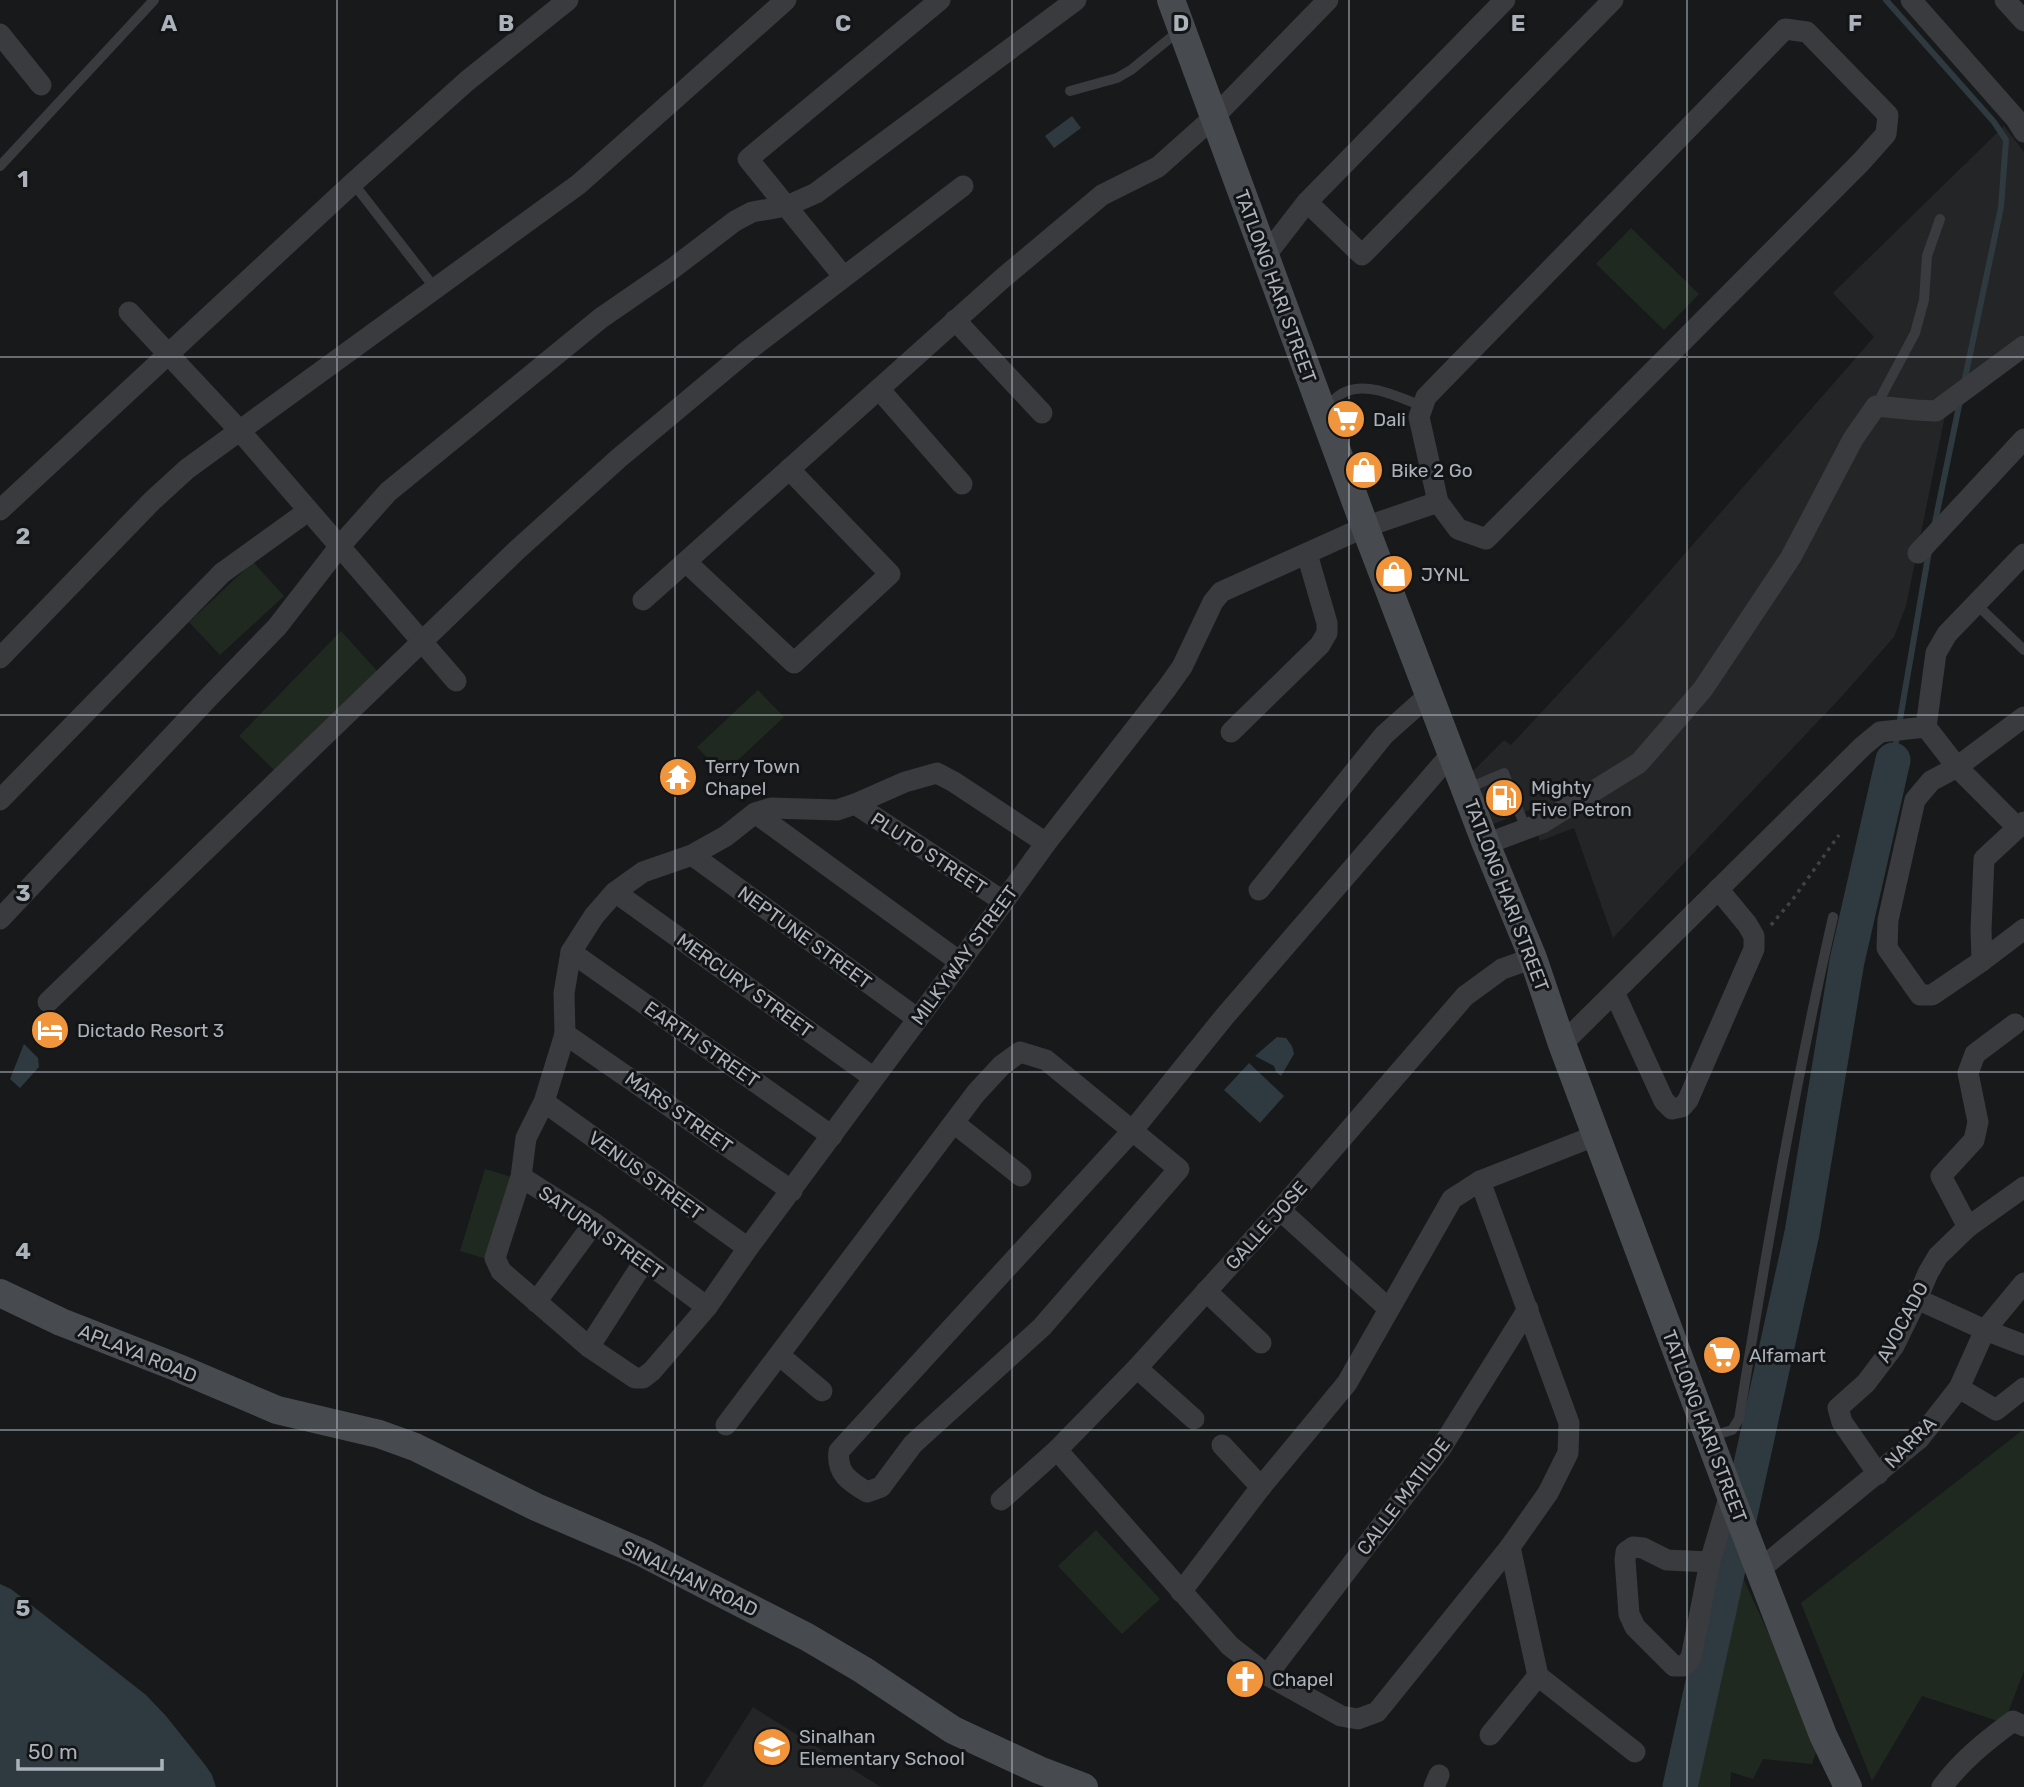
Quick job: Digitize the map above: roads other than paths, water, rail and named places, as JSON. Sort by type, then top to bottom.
[{"type":"street","points":[[0,509],[353,183],[467,81],[568,0]]},
{"type":"street","points":[[0,658],[152,501],[187,469],[579,184],[786,0]]},
{"type":"street","points":[[843,276],[748,159],[940,0]]},
{"type":"street","points":[[0,919],[277,627],[340,546],[388,492],[601,318],[735,222],[752,212],[787,206],[816,193],[1076,0]]},
{"type":"street","name":"TATLONG HARI STREET","points":[[1171,0],[1365,527],[1486,844],[1533,958],[1562,1044],[1733,1502],[1823,1735],[1848,1787]]},
{"type":"street","points":[[643,600],[955,320],[1102,195],[1158,167],[1214,117],[1328,0]]},
{"type":"street","points":[[1265,256],[1307,202],[1505,0]]},
{"type":"street","points":[[1307,202],[1362,255],[1613,0]]},
{"type":"street","points":[[1911,0],[2016,119],[2024,132]]},
{"type":"street","points":[[2005,0],[2024,20]]},
{"type":"street","points":[[1785,29],[1807,32],[1888,115],[1886,134],[1486,539],[1458,529],[1438,502],[1419,417],[1426,397],[1785,29]]},
{"type":"street","points":[[0,34],[41,85]]},
{"type":"street","points":[[48,1002],[517,550],[619,458],[746,352],[963,186]]},
{"type":"street","points":[[129,312],[240,431],[456,681]]},
{"type":"street","points":[[955,320],[1042,413]]},
{"type":"street","points":[[1486,844],[1542,822],[1639,763],[1703,689],[1791,556],[1853,439],[1876,405],[1936,411],[2024,346]]},
{"type":"street","points":[[879,389],[962,484]]},
{"type":"street","points":[[1918,553],[2024,439]]},
{"type":"street","points":[[686,562],[794,663],[890,574],[789,469]]},
{"type":"street","name":"MILKYWAY STREET","points":[[589,1347],[635,1378],[643,1378],[707,1307],[1046,843],[1182,667],[1213,602],[1221,592],[1365,527],[1438,502]]},
{"type":"street","points":[[0,800],[222,573],[308,511]]},
{"type":"street","points":[[1231,732],[1320,645],[1327,633],[1327,623],[1307,554]]},
{"type":"street","points":[[1919,727],[1936,653],[1947,635],[2024,555]]},
{"type":"street","points":[[1259,890],[1384,735],[1430,694]]},
{"type":"street","points":[[2024,717],[1958,767],[1931,781],[1915,800],[1888,920],[1887,948],[1920,995],[1932,995],[2024,929]]},
{"type":"street","points":[[1562,1044],[1880,732],[1919,727]]},
{"type":"street","points":[[1919,727],[2021,825],[1984,859],[1982,961]]},
{"type":"street","points":[[726,1425],[976,1093],[1002,1065],[1020,1052],[1046,1060],[1133,1130],[1179,1169],[1042,1327],[913,1444],[881,1487],[867,1492],[854,1484],[841,1472],[839,1451],[1133,1130],[1225,1016],[1452,753]]},
{"type":"street","name":"SATURN STREET","points":[[707,1307],[594,1223],[521,1177],[526,1138],[544,1102],[565,1034],[564,993],[571,952],[594,916],[615,892],[642,872],[692,855],[726,835],[755,813],[771,808],[837,810],[905,782],[937,773],[1046,843]]},
{"type":"street","name":"PLUTO STREET","points":[[855,804],[1003,901]]},
{"type":"street","points":[[755,813],[960,962]]},
{"type":"street","name":"NEPTUNE STREET","points":[[692,855],[918,1019]]},
{"type":"street","points":[[1615,994],[1664,1101],[1672,1109],[1682,1107],[1688,1100],[1754,949],[1754,936],[1747,924],[1718,889]]},
{"type":"street","name":"MERCURY STREET","points":[[615,892],[874,1078]]},
{"type":"street","name":"EARTH STREET","points":[[571,952],[832,1136]]},
{"type":"street","name":"GALLE JOSE","points":[[1001,1500],[1057,1450],[1137,1368],[1280,1210],[1465,996],[1502,969],[1533,958]]},
{"type":"street","points":[[1968,1227],[1941,1176],[1974,1140],[1978,1122],[1968,1073],[1975,1054],[2015,1025]]},
{"type":"street","name":"MARS STREET","points":[[565,1034],[792,1191]]},
{"type":"street","name":"VENUS STREET","points":[[544,1102],[748,1248]]},
{"type":"street","points":[[954,1123],[1021,1176]]},
{"type":"street","points":[[1181,1592],[1261,1487],[1347,1383],[1452,1199],[1480,1181],[1597,1135]]},
{"type":"street","points":[[521,1177],[495,1258],[501,1271],[589,1347],[645,1260]]},
{"type":"street","points":[[1057,1450],[1230,1646],[1267,1675],[1341,1716],[1359,1719],[1377,1712],[1510,1547],[1548,1493],[1568,1453],[1569,1423],[1480,1181]]},
{"type":"street","name":"AVOCADO","points":[[1878,1474],[1842,1422],[1838,1408],[1866,1383],[1894,1346],[1938,1256],[1968,1227],[2024,1187]]},
{"type":"street","points":[[1280,1210],[1389,1309]]},
{"type":"street","points":[[536,1302],[594,1223]]},
{"type":"street","name":"NARRA","points":[[1756,1561],[1878,1474],[1919,1439],[1959,1388],[1985,1330],[2024,1283]]},
{"type":"street","points":[[1206,1291],[1261,1343]]},
{"type":"street","name":"APLAYA ROAD","points":[[0,1293],[61,1322],[277,1410]]},
{"type":"street","points":[[1917,1299],[2024,1345]]},
{"type":"street","name":"CALLE MATILDE","points":[[1267,1675],[1441,1448],[1528,1309]]},
{"type":"street","points":[[779,1355],[822,1391]]},
{"type":"street","points":[[1137,1368],[1194,1419]]},
{"type":"street","points":[[1959,1388],[1996,1410],[2024,1388]]},
{"type":"street","name":"SINALHAN ROAD","points":[[277,1410],[379,1434],[415,1447],[537,1507],[643,1553],[807,1637],[863,1670],[953,1730],[1039,1770],[1084,1787]]},
{"type":"street","points":[[1222,1445],[1261,1487]]},
{"type":"street","points":[[1710,1562],[1667,1560],[1643,1548],[1633,1547],[1626,1552],[1629,1614],[1634,1627],[1674,1666],[1684,1666],[1691,1658],[1710,1562],[1733,1502]]},
{"type":"street","points":[[1510,1547],[1538,1676],[1635,1752]]},
{"type":"street","points":[[1490,1735],[1538,1676]]},
{"type":"street","points":[[1942,1787],[1981,1744],[2013,1721],[2024,1726]]},
{"type":"lane","points":[[0,166],[154,0]]},
{"type":"lane","points":[[1070,91],[1117,78],[1131,70],[1182,28]]},
{"type":"lane","points":[[353,183],[434,287]]},
{"type":"lane","points":[[1876,405],[1914,333],[1924,300],[1927,256],[1940,219]]},
{"type":"lane","points":[[1323,411],[1343,392],[1357,388],[1370,389],[1422,406]]},
{"type":"lane","points":[[1976,604],[2024,650]]},
{"type":"lane","points":[[1466,789],[1504,774],[1526,829]]},
{"type":"lane","points":[[1709,1437],[1732,1430],[1739,1419],[1788,1137],[1833,917]]},
{"type":"waterway","points":[[1886,0],[1994,122],[2006,140],[2001,207],[1964,383]]},
{"type":"waterway","points":[[1934,527],[1960,401]]},
{"type":"waterway","points":[[1893,760],[1929,551]]},
{"type":"waterway","points":[[1680,1787],[1802,1233],[1847,961],[1893,760]]},
{"type":"place","name":"Dali","points":[[1346,419]]},
{"type":"place","name":"Bike 2 Go","points":[[1364,470]]},
{"type":"place","name":"JYNL","points":[[1394,574]]},
{"type":"place","name":"Terry Town Chapel","points":[[678,777]]},
{"type":"place","name":"Mighty Five Petron","points":[[1504,798]]},
{"type":"place","name":"Dictado Resort 3","points":[[50,1030]]},
{"type":"place","name":"Alfamart","points":[[1722,1355]]},
{"type":"place","name":"Chapel","points":[[1245,1679]]},
{"type":"place","name":"Sinalhan Elementary School","points":[[772,1747]]}]
